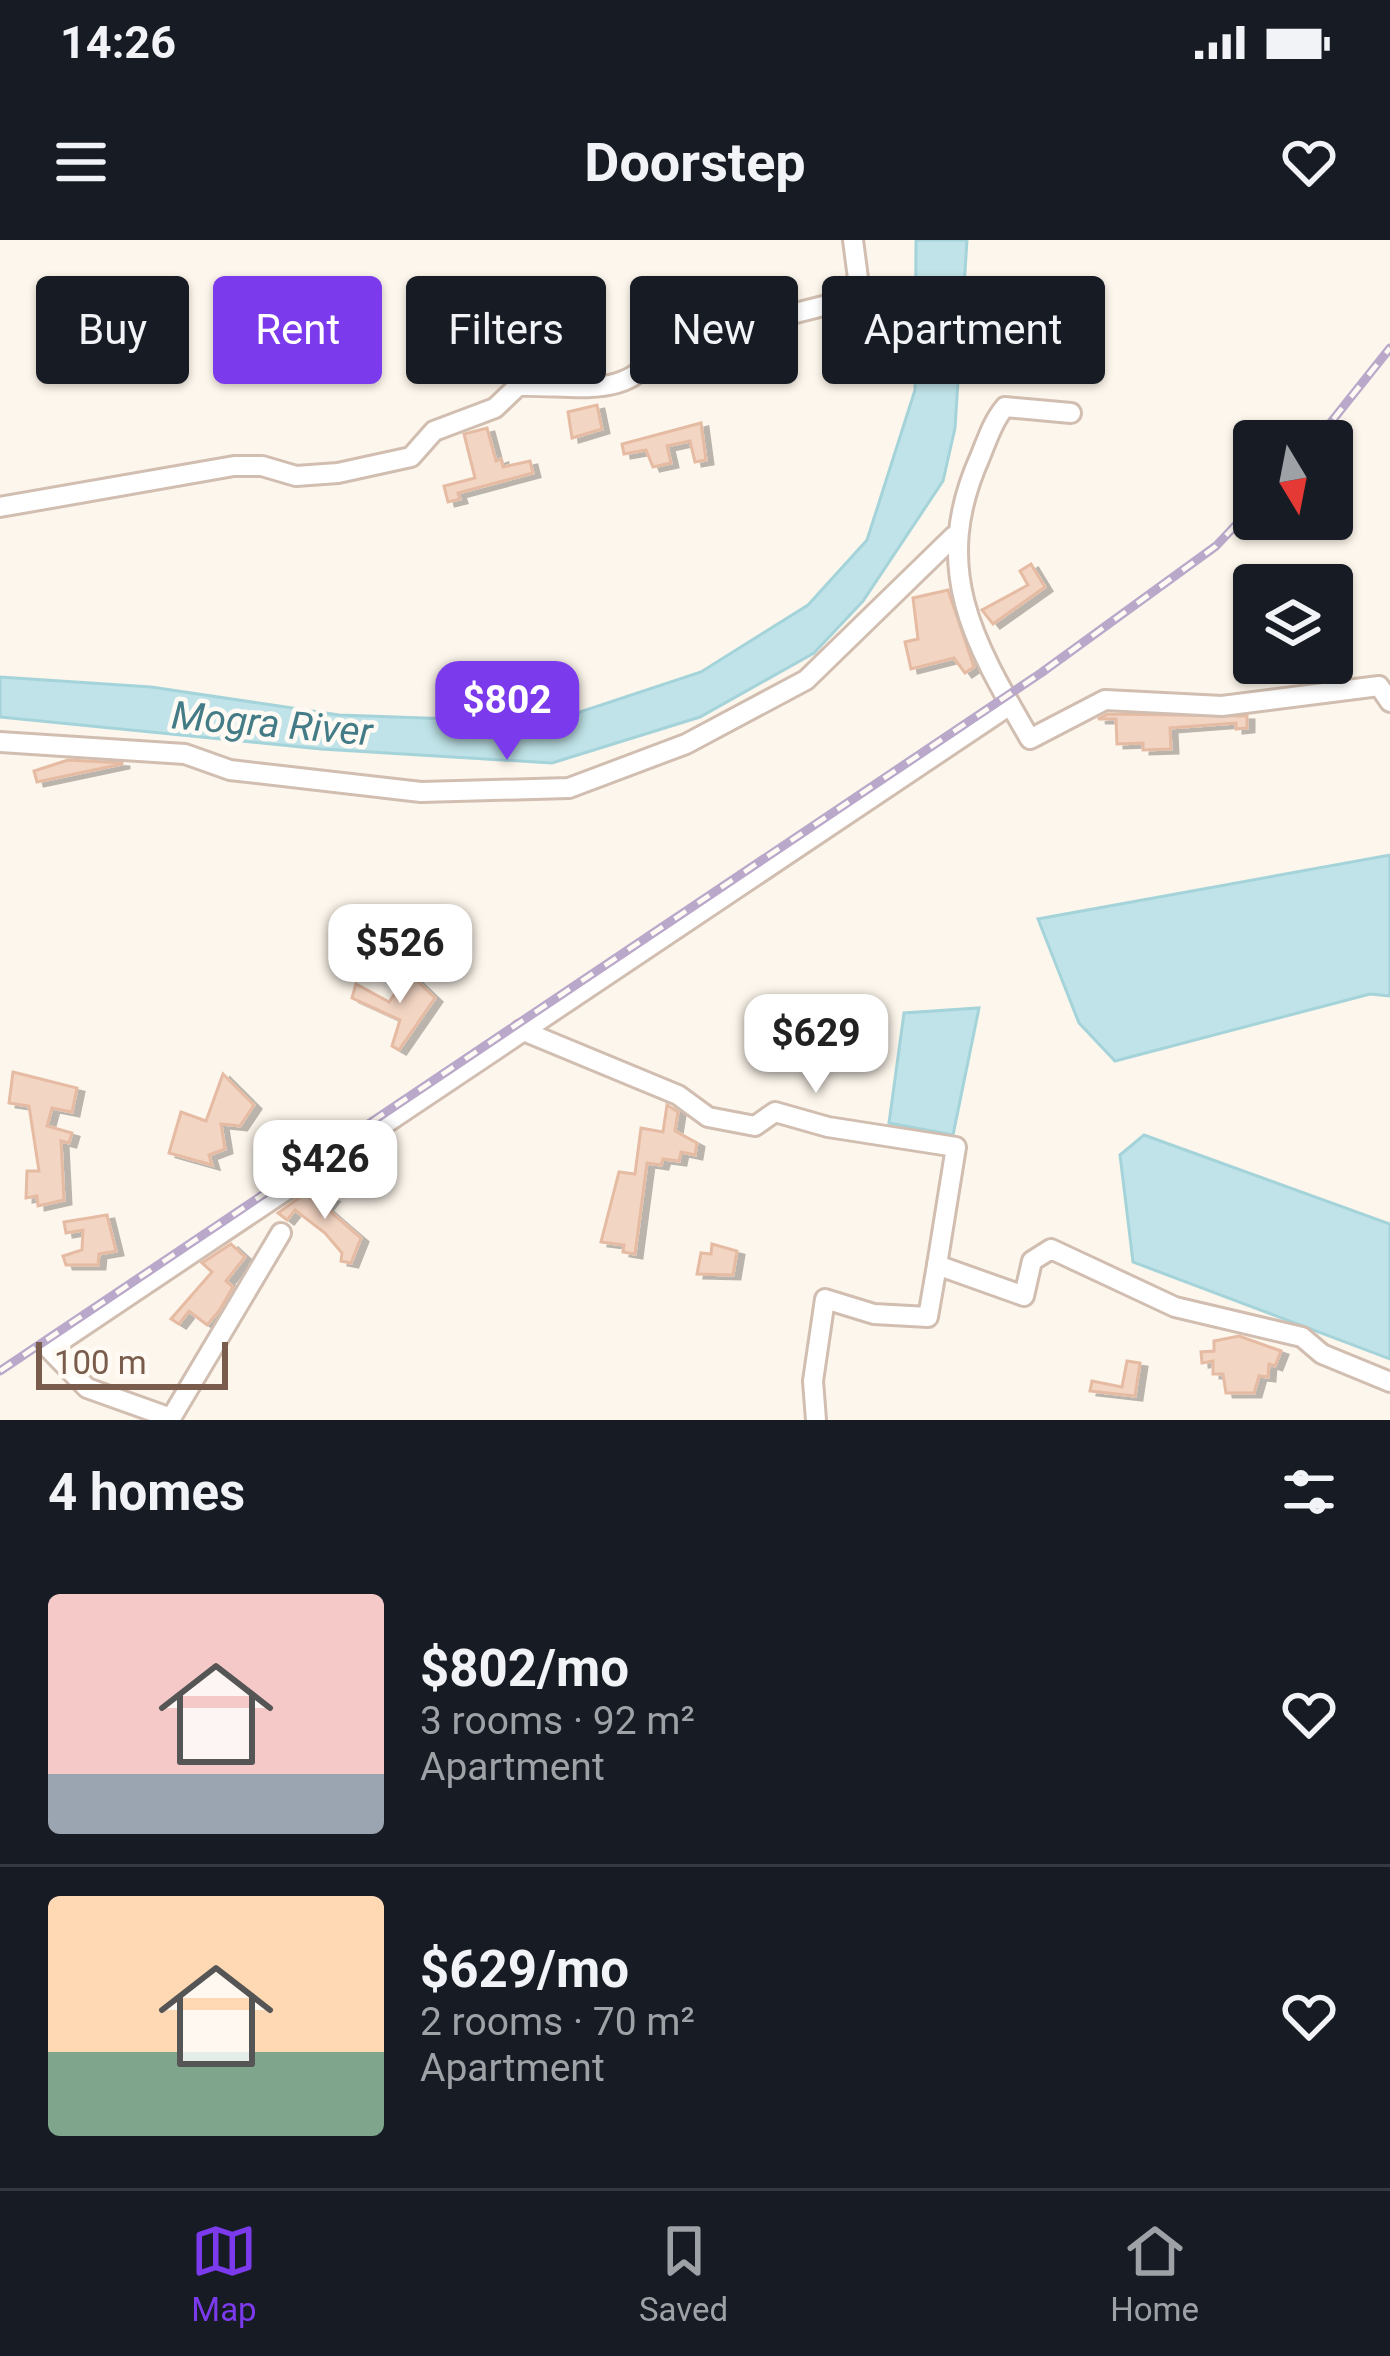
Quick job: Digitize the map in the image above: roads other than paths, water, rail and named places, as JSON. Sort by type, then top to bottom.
[{"type":"street","points":[[0,507],[234,466],[262,466],[296,476],[338,473],[411,457],[434,431],[495,408],[518,386],[617,386],[649,370],[663,342],[709,325],[740,326],[843,301],[862,309],[853,240]]},
{"type":"street","points":[[1071,412],[1005,407],[966,488],[954,536],[964,603],[988,666],[1030,739],[1105,700],[1222,706],[1379,686],[1390,702]]},
{"type":"street","points":[[0,742],[185,754],[230,770],[421,792],[569,788],[686,744],[806,680],[954,536]]},
{"type":"street","points":[[281,1233],[172,1418],[88,1388],[49,1349],[1010,705]]},
{"type":"street","points":[[521,1030],[678,1095],[708,1118],[754,1126],[776,1112],[828,1127],[956,1147],[928,1317],[874,1314],[825,1299],[813,1382],[816,1420]]},
{"type":"street","points":[[937,1265],[1024,1296],[1032,1261],[1051,1250],[1175,1307],[1302,1337],[1322,1354],[1390,1382]]},
{"type":"water","points":[[916,240],[967,240],[965,276],[916,276]]},
{"type":"water","name":"Mogra River","points":[[915,384],[958,384],[955,428],[943,481],[863,601],[814,653],[700,717],[552,763],[321,749],[0,717],[0,677],[151,687],[339,715],[510,721],[562,718],[701,672],[808,605],[867,540]]},
{"type":"water","points":[[1390,855],[1390,996],[1370,994],[1115,1061],[1079,1023],[1038,919]]},
{"type":"water","points":[[979,1008],[953,1135],[889,1123],[904,1013]]},
{"type":"water","points":[[1144,1135],[1390,1224],[1390,1359],[1133,1262],[1120,1155]]},
{"type":"railway","points":[[1333,420],[1390,348]]},
{"type":"railway","points":[[0,1371],[1041,673],[1216,546],[1233,528]]}]
